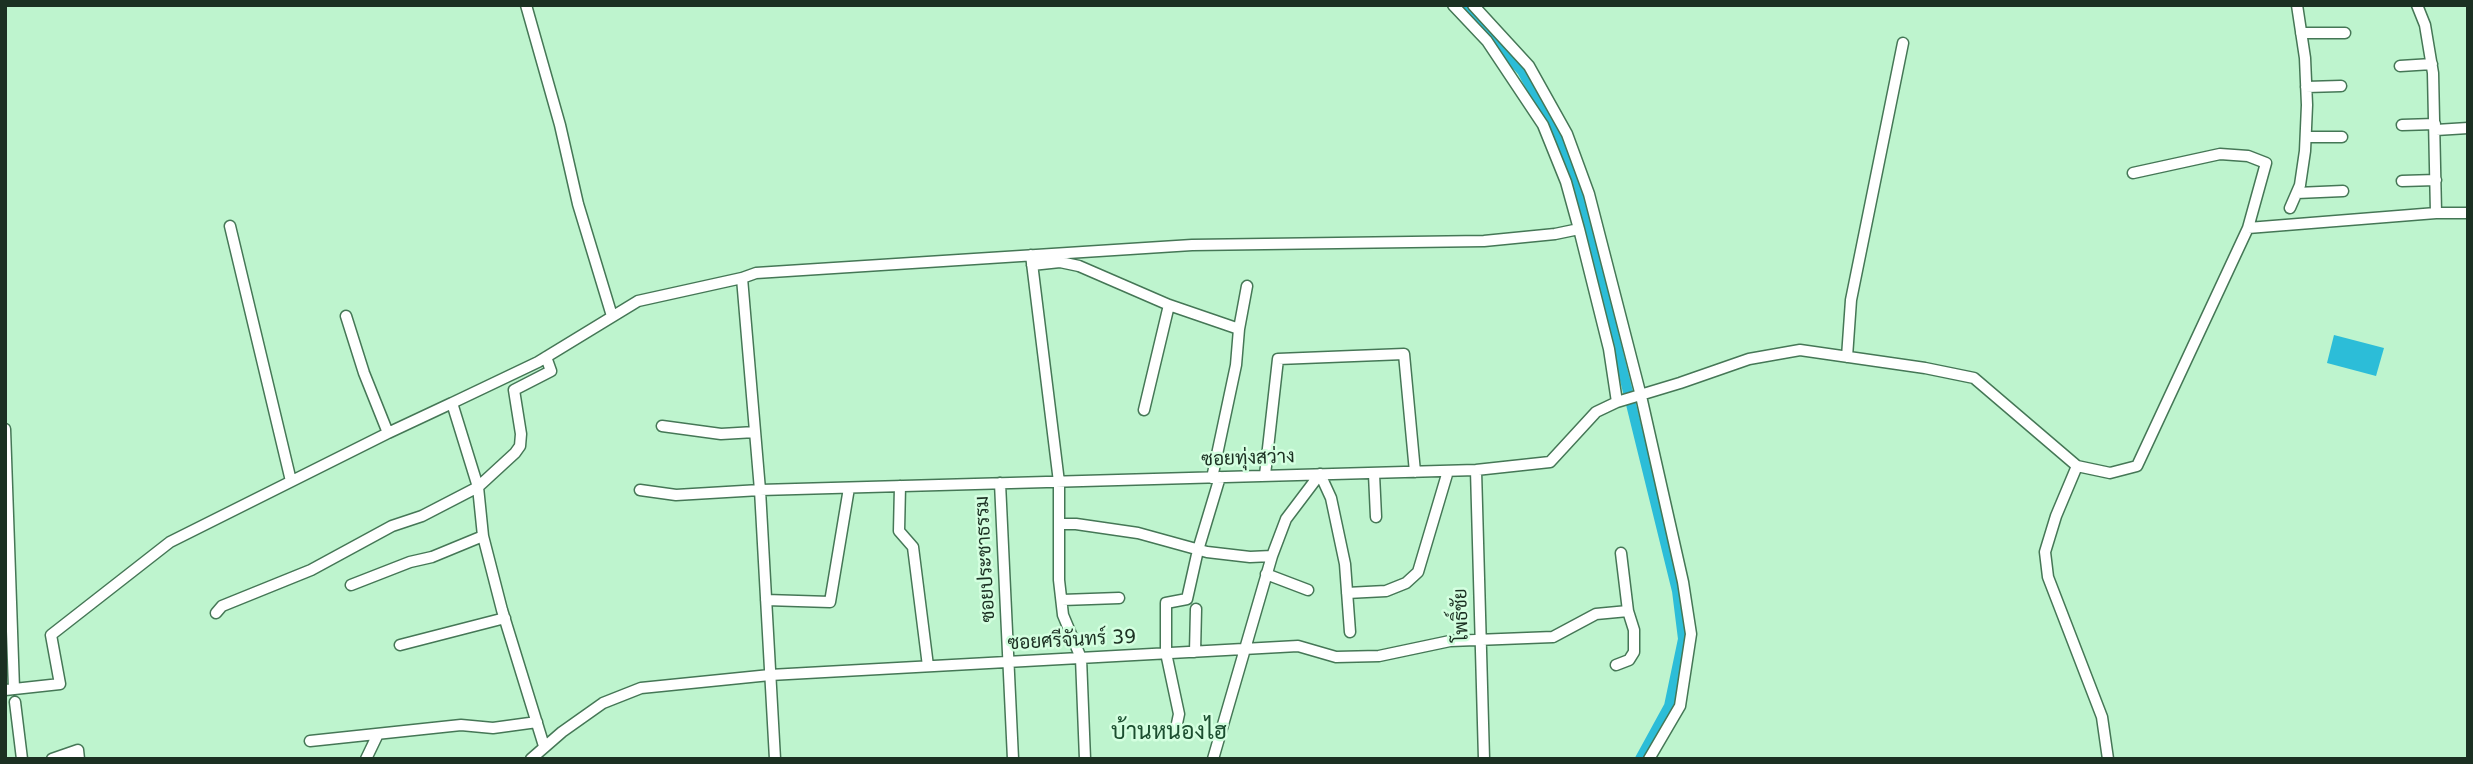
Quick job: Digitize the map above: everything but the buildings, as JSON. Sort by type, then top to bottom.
[{"type":"street","points":[[526,5],[560,125],[578,204],[612,316]]},
{"type":"street","points":[[1453,5],[1487,41],[1543,125],[1566,182],[1620,401]]},
{"type":"street","points":[[1473,5],[1529,66],[1567,134],[1589,194],[1683,582],[1691,634],[1680,706],[1649,759]]},
{"type":"street","points":[[2291,208],[2300,186],[2306,137],[2306,87],[2297,5]]},
{"type":"street","points":[[2417,5],[2425,25],[2432,64],[2436,213]]},
{"type":"street","points":[[2301,33],[2345,33]]},
{"type":"street","points":[[1847,357],[1851,300],[1903,43]]},
{"type":"street","points":[[2400,66],[2432,64]]},
{"type":"street","points":[[2306,87],[2341,86]]},
{"type":"street","points":[[2402,125],[2468,128]]},
{"type":"street","points":[[2306,137],[2343,137]]},
{"type":"street","points":[[2108,759],[2102,717],[2048,578],[2045,552],[2056,516],[2077,466],[2110,473],[2137,466],[2248,228],[2266,163],[2248,156],[2220,154],[2133,173]]},
{"type":"street","points":[[2402,181],[2436,180]]},
{"type":"street","points":[[2297,193],[2343,191]]},
{"type":"street","points":[[2248,228],[2436,213],[2468,213]]},
{"type":"street","points":[[230,226],[291,481]]},
{"type":"street","points":[[5,429],[10,690],[60,684],[51,635],[170,542],[546,357],[638,301],[756,273],[1032,260],[1192,244],[1483,241],[1579,229]]},
{"type":"street","points":[[1032,260],[1079,266],[1169,305],[1239,329]]},
{"type":"street","points":[[1032,260],[1059,482],[1059,580],[1063,615],[1081,658],[1085,759]]},
{"type":"street","points":[[743,278],[760,490],[775,759]]},
{"type":"street","points":[[1175,733],[1179,714],[1166,653],[1166,603],[1187,599],[1216,477],[1247,286]]},
{"type":"street","points":[[1144,410],[1169,305]]},
{"type":"street","points":[[346,316],[364,373],[388,433]]},
{"type":"street","name":"ซอยทุ่งสว่าง","points":[[640,490],[676,495],[760,490],[1374,474],[1476,470],[1550,462],[1596,412],[1620,401],[1749,359],[1800,350],[1974,378],[2077,466]]},
{"type":"street","points":[[1265,475],[1278,359],[1404,354],[1415,472]]},
{"type":"street","points":[[216,613],[222,606],[311,570],[392,526],[422,516],[478,487],[520,446],[521,434],[514,390],[551,371],[546,357]]},
{"type":"street","points":[[452,403],[478,487],[483,536],[544,747]]},
{"type":"street","points":[[662,426],[721,434],[755,432]]},
{"type":"street","name":"โพธิ์ชัย","points":[[1476,470],[1483,759]]},
{"type":"street","points":[[1347,593],[1386,591],[1406,583],[1418,572],[1448,471]]},
{"type":"street","points":[[1213,759],[1272,555],[1286,519],[1320,474],[1331,498],[1338,527],[1345,564],[1350,632]]},
{"type":"street","points":[[1374,474],[1376,517]]},
{"type":"street","name":"ซอยประชาธรรม","points":[[1000,484],[1013,759]]},
{"type":"street","points":[[900,486],[899,531],[913,547],[928,666]]},
{"type":"street","points":[[766,600],[830,602],[849,488]]},
{"type":"street","points":[[1059,524],[1138,533],[1198,550],[1251,557],[1272,555]]},
{"type":"street","points":[[351,585],[483,536]]},
{"type":"street","points":[[1616,665],[1629,660],[1634,652],[1634,630],[1628,611],[1621,553]]},
{"type":"street","points":[[1266,574],[1307,590]]},
{"type":"street","points":[[1062,600],[1119,598]]},
{"type":"street","points":[[1195,652],[1196,609]]},
{"type":"street","name":"ซอยศรีจันทร์ 39","points":[[531,759],[603,703],[641,688],[770,675],[1298,646],[1336,657],[1368,656],[1450,641],[1553,637],[1596,614],[1628,611]]},
{"type":"street","points":[[400,645],[505,618]]},
{"type":"street","points":[[15,702],[22,759]]},
{"type":"street","points":[[310,741],[461,725],[493,728],[537,722]]},
{"type":"street","points":[[366,759],[378,734]]},
{"type":"street","points":[[52,759],[78,754]]},
{"type":"water","points":[[2334,335],[2384,348],[2376,376],[2327,363]]},
{"type":"waterway","points":[[1461,5],[1522,71],[1559,139],[1581,201],[1677,591],[1683,639],[1669,706],[1640,759]]},
{"type":"district","name":"บ้านหนองไฮ","points":[[1169,733]]}]
